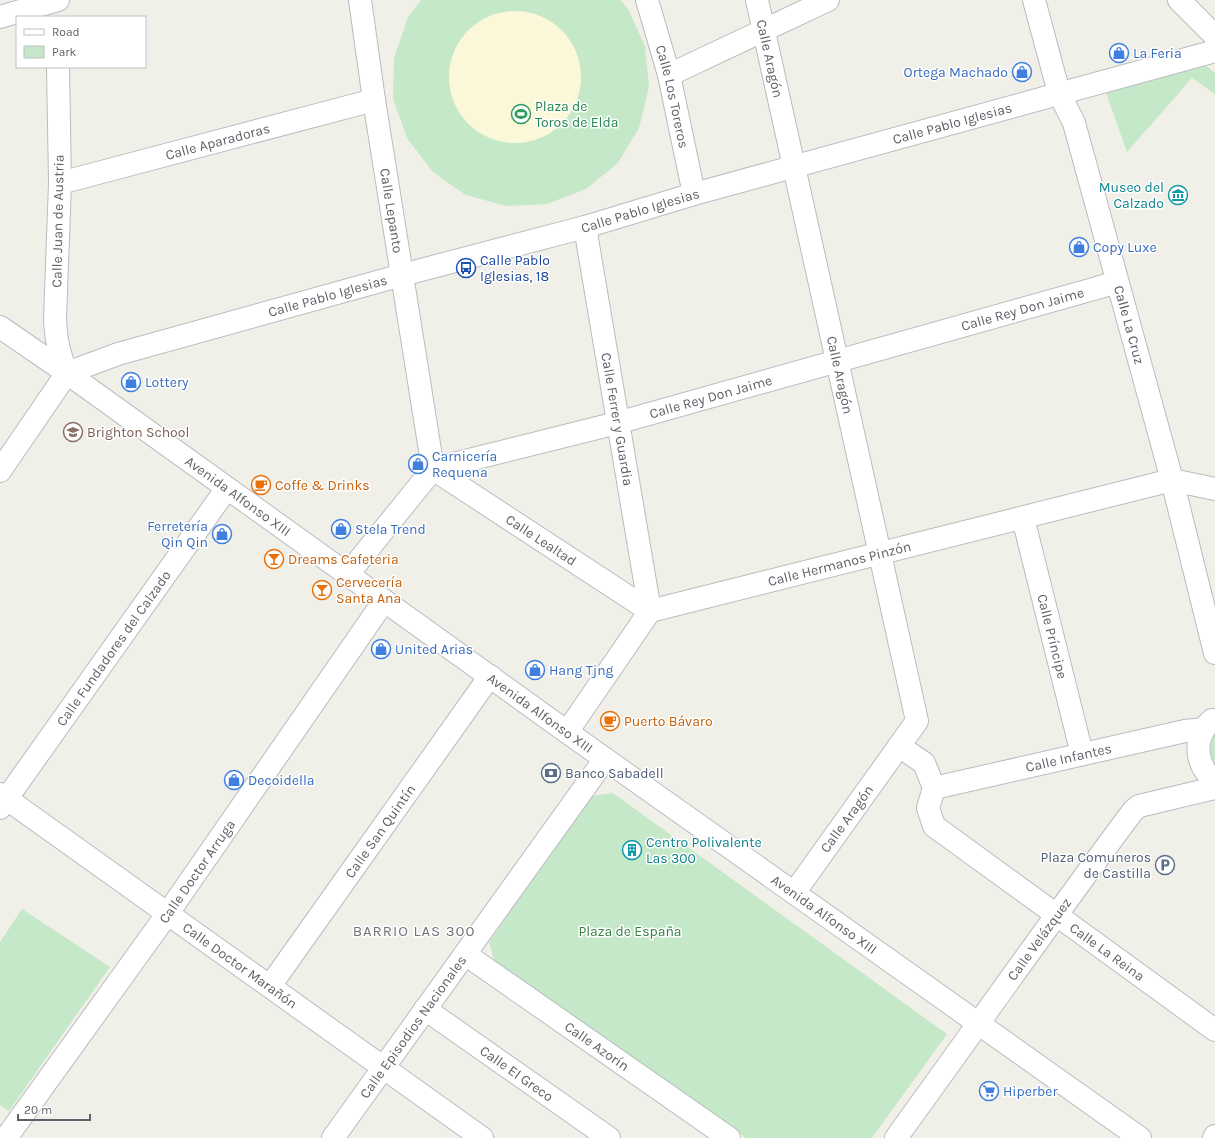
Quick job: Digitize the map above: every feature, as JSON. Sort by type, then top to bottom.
[{"type":"street","points":[[0,17],[58,0],[58,16]]},
{"type":"street","name":"Calle Lepanto","points":[[360,0],[374,100],[433,469]]},
{"type":"street","name":"Calle Los Toreros","points":[[647,0],[669,75],[694,194]]},
{"type":"street","name":"Calle Aragón","points":[[757,0],[917,721],[794,893]]},
{"type":"street","points":[[669,75],[828,0]]},
{"type":"street","name":"Calle La Cruz","points":[[1034,0],[1059,93],[1074,124],[1116,282],[1172,480],[1215,653]]},
{"type":"street","points":[[1179,0],[1215,36]]},
{"type":"street","name":"Calle Pablo Iglesias","points":[[67,373],[118,354],[402,275],[585,227],[794,166],[1215,51]]},
{"type":"street","name":"Calle Juan de Austria","points":[[58,68],[60,182],[55,319],[56,338],[67,373]]},
{"type":"street","name":"Calle Aparadoras","points":[[60,182],[374,100]]},
{"type":"street","name":"Calle Ferrer y Guardia","points":[[585,227],[650,611]]},
{"type":"street","name":"Calle Rey Don Jaime","points":[[433,469],[617,423],[1116,282]]},
{"type":"street","name":"Avenida Alfonso XIII","points":[[0,327],[67,373],[567,732],[1140,1138]]},
{"type":"street","points":[[0,471],[67,373]]},
{"type":"street","points":[[348,574],[433,469]]},
{"type":"street","name":"Calle Lealtad","points":[[433,469],[650,611]]},
{"type":"street","points":[[1172,480],[1215,489]]},
{"type":"street","name":"Calle Hermanos Pinzón","points":[[650,611],[1172,480]]},
{"type":"street","name":"Calle Fundadores del Calzado","points":[[2,800],[227,488]]},
{"type":"street","name":"Calle Príncipe","points":[[1023,518],[1082,754]]},
{"type":"street","name":"Calle Doctor Arruga","points":[[6,1138],[168,913],[384,601]]},
{"type":"street","points":[[567,732],[650,611]]},
{"type":"street","name":"Calle San Quintín","points":[[270,986],[490,676]]},
{"type":"street","points":[[1210,724],[1199,741],[1198,754],[1204,770],[1215,781]]},
{"type":"street","name":"Calle Infantes","points":[[934,788],[1210,724]]},
{"type":"street","points":[[899,746],[924,763],[934,788]]},
{"type":"street","name":"Calle Episodios Nacionales","points":[[339,1136],[383,1068],[605,759]]},
{"type":"street","name":"Calle La Reina","points":[[934,788],[928,808],[934,826],[1215,1030]]},
{"type":"street","name":"Calle Velázquez","points":[[896,1138],[979,1024],[1056,914],[1133,810],[1139,806],[1215,788]]},
{"type":"street","name":"Calle Doctor Marañón","points":[[2,800],[168,913],[482,1138]]},
{"type":"street","name":"Calle Azorín","points":[[465,954],[729,1138]]},
{"type":"street","name":"Calle El Greco","points":[[425,1009],[608,1138]]},
{"type":"green space","name":"Plaza de Toros de Elda","points":[[421,0],[620,0],[628,9],[645,46],[649,87],[639,128],[618,163],[586,189],[547,204],[506,206],[466,195],[432,171],[407,138],[393,99],[394,58],[408,17]]},
{"type":"green space","points":[[1204,64],[1215,73],[1215,94],[1192,78],[1127,152],[1105,90]]},
{"type":"green space","points":[[1215,733],[1215,765],[1210,749]]},
{"type":"green space","name":"Plaza de España","points":[[613,793],[947,1034],[872,1138],[746,1138],[494,960],[489,942],[591,796]]},
{"type":"green space","points":[[22,909],[110,967],[9,1111],[0,1105],[0,942]]},
{"type":"sand","points":[[521,11],[540,16],[552,22],[562,30],[570,40],[576,52],[580,64],[580,90],[576,102],[570,114],[562,124],[552,132],[540,138],[528,142],[509,143],[490,138],[478,132],[468,124],[460,114],[454,102],[450,90],[449,71],[454,52],[460,40],[468,30],[478,22],[490,16],[502,12]]},
{"type":"place","name":"La Feria","points":[[1119,53]]},
{"type":"place","name":"Ortega Machado","points":[[1022,72]]},
{"type":"place","name":"Plaza de Toros de Elda","points":[[521,114]]},
{"type":"place","name":"Museo del Calzado","points":[[1178,195]]},
{"type":"place","name":"Copy Luxe","points":[[1079,247]]},
{"type":"place","name":"Calle Pablo Iglesias, 18","points":[[466,268]]},
{"type":"place","name":"Lottery","points":[[131,382]]},
{"type":"place","name":"Brighton School","points":[[73,432]]},
{"type":"place","name":"Carnicería Requena","points":[[418,464]]},
{"type":"place","name":"Coffe & Drinks","points":[[261,485]]},
{"type":"place","name":"Stela Trend","points":[[341,529]]},
{"type":"place","name":"Ferretería Qin Qin","points":[[222,534]]},
{"type":"place","name":"Dreams Cafeteria","points":[[274,559]]},
{"type":"place","name":"Cervecería Santa Ana","points":[[322,590]]},
{"type":"place","name":"United Arias","points":[[381,649]]},
{"type":"place","name":"Hang Tjng","points":[[535,670]]},
{"type":"place","name":"Puerto Bávaro","points":[[610,721]]},
{"type":"place","name":"Banco Sabadell","points":[[551,773]]},
{"type":"place","name":"Decoidella","points":[[234,780]]},
{"type":"place","name":"Centro Polivalente Las 300","points":[[632,850]]},
{"type":"place","name":"Plaza Comuneros de Castilla","points":[[1165,865]]},
{"type":"place","name":"Hiperber","points":[[989,1091]]},
{"type":"district","name":"BARRIO LAS 300","points":[[414,931]]}]
